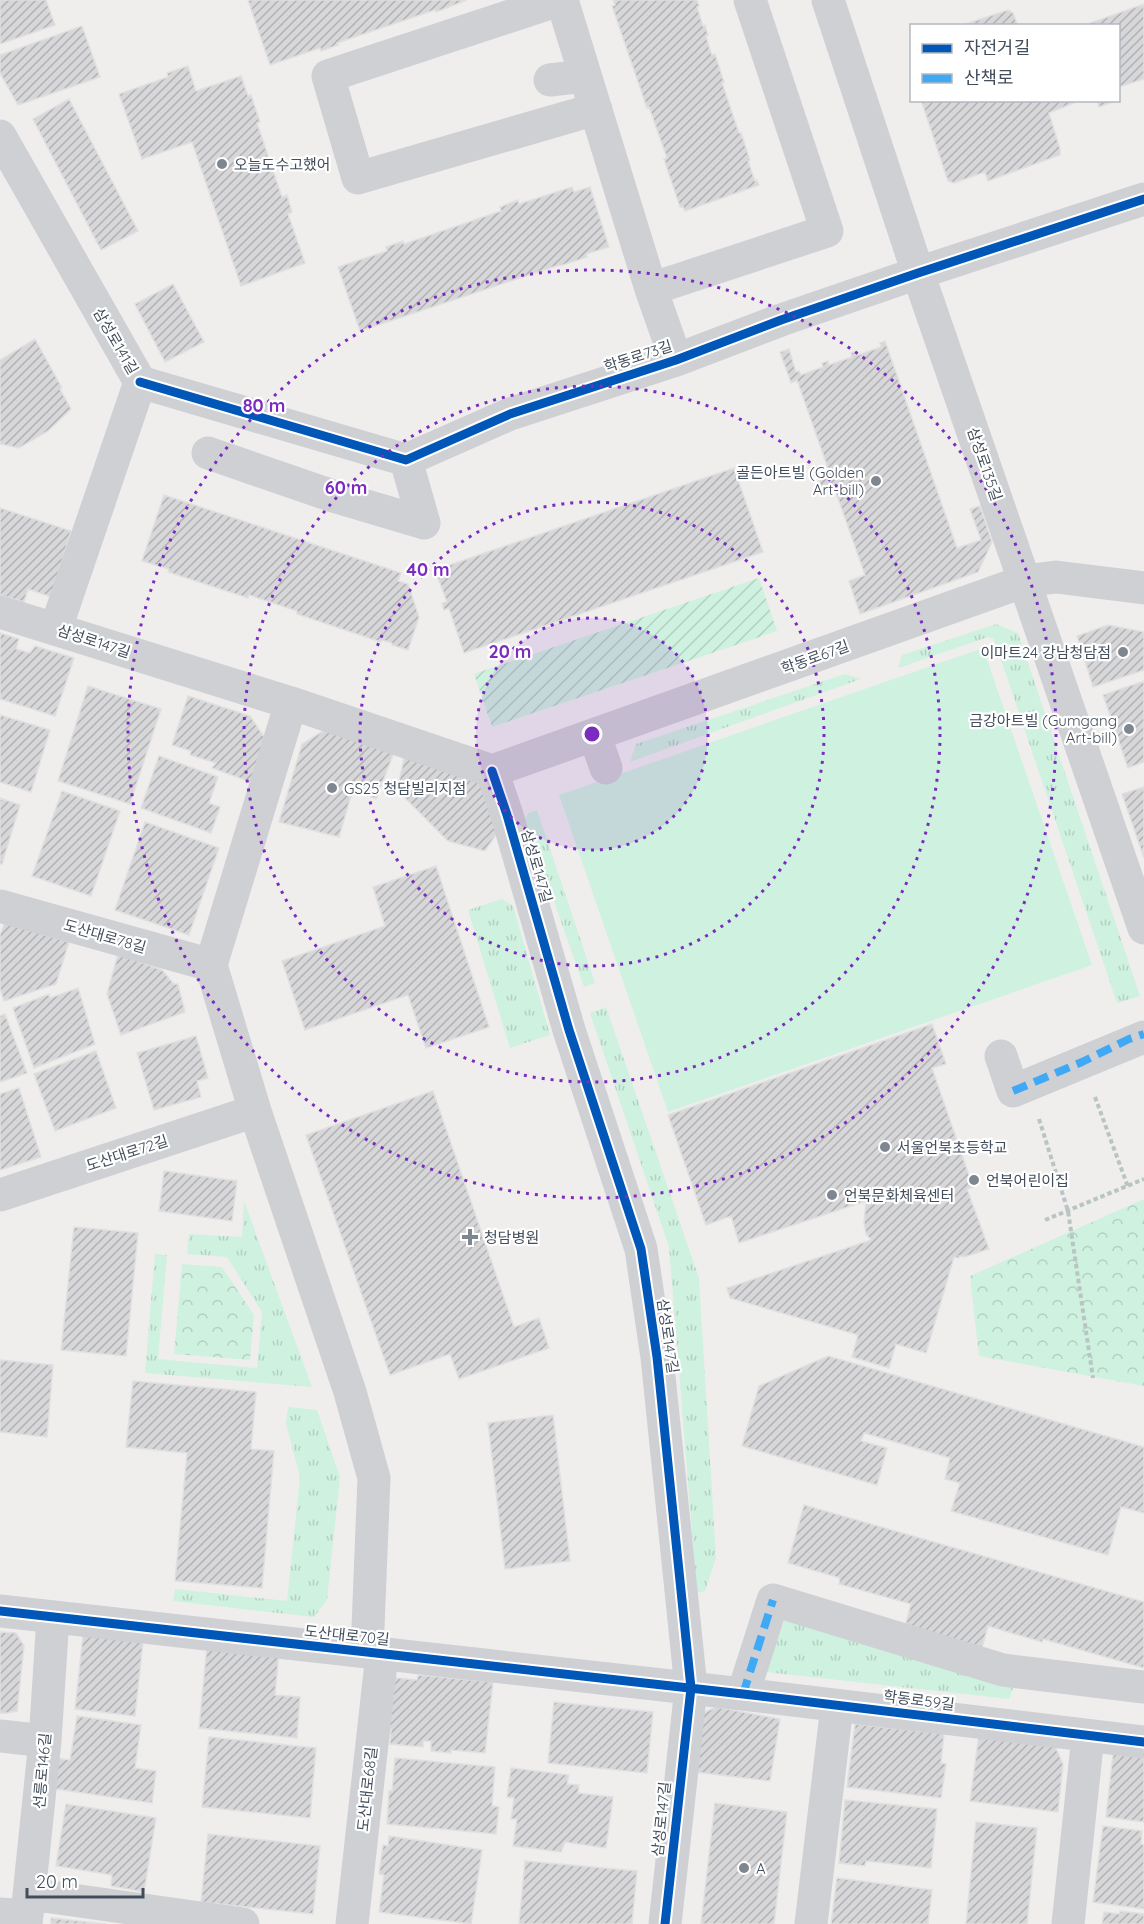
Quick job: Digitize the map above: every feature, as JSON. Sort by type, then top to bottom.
[{"type":"street","points":[[596,109],[358,178],[328,76],[560,0],[596,109],[651,289],[676,360]]},
{"type":"street","points":[[651,289],[827,231],[750,0]]},
{"type":"street","name":"삼성로135길","points":[[828,0],[918,273],[1025,581],[1138,889],[1144,928]]},
{"type":"street","points":[[550,80],[585,76]]},
{"type":"street","name":"삼성로141길","points":[[0,136],[140,382],[56,628]]},
{"type":"street","name":"학동로73길","points":[[406,460],[510,414],[676,360],[781,320],[918,273],[1144,199]]},
{"type":"street","points":[[140,382],[406,460],[424,523],[333,496],[208,453]]},
{"type":"street","name":"학동로67길","points":[[492,771],[1025,581],[1056,577],[1144,588]]},
{"type":"street","name":"삼성로147길","points":[[0,612],[291,703],[492,771],[507,815],[569,1030],[641,1250],[657,1357],[691,1688],[665,1924]]},
{"type":"street","points":[[211,965],[291,703]]},
{"type":"street","points":[[595,736],[606,768]]},
{"type":"street","name":"도산대로78길","points":[[0,906],[211,965]]},
{"type":"street","name":"도산대로68길","points":[[211,965],[255,1111],[350,1392],[374,1478],[374,1653],[352,1924]]},
{"type":"street","points":[[1020,1088],[1129,1039],[1144,1035]]},
{"type":"street","points":[[1020,1088],[1144,1035]]},
{"type":"street","points":[[1001,1056],[1020,1088]]},
{"type":"street","name":"도산대로72길","points":[[0,1196],[255,1111]]},
{"type":"street","points":[[743,1694],[773,1600],[1003,1670],[1144,1687]]},
{"type":"street","name":"도산대로70길","points":[[0,1611],[691,1688]]},
{"type":"street","name":"선릉로146길","points":[[21,1912],[45,1741],[53,1617]]},
{"type":"street","name":"학동로59길","points":[[691,1688],[1144,1742]]},
{"type":"street","points":[[811,1924],[837,1706]]},
{"type":"street","points":[[0,1736],[45,1741]]},
{"type":"street","points":[[1068,1924],[1088,1736]]},
{"type":"street","points":[[21,1912],[243,1924]]},
{"type":"path","points":[[1082,1062],[1128,1187]]},
{"type":"path","points":[[1020,1088],[1068,1211],[1093,1378]]},
{"type":"path","points":[[1045,1220],[1144,1179]]},
{"type":"green space","points":[[759,578],[777,631],[492,727],[474,674]]},
{"type":"green space","points":[[996,624],[1018,633],[1140,996],[1117,1003],[994,639],[988,637],[898,668],[902,655]]},
{"type":"green space","points":[[983,648],[1092,965],[668,1112],[559,795]]},
{"type":"green space","points":[[845,674],[861,679],[630,762],[636,744]]},
{"type":"green space","points":[[537,810],[595,983],[584,987],[525,819],[528,813]]},
{"type":"green space","points":[[502,899],[513,906],[550,1035],[510,1048],[468,910]]},
{"type":"green space","points":[[606,1007],[699,1278],[716,1558],[705,1591],[697,1593],[669,1247],[590,1013]]},
{"type":"green space","points":[[1144,1199],[1144,1386],[979,1356],[970,1276]]},
{"type":"green space","points":[[244,1201],[312,1387],[145,1373],[155,1254],[167,1255],[158,1359],[257,1368],[262,1312],[227,1257],[187,1254],[189,1234],[242,1237]]},
{"type":"green space","points":[[182,1264],[222,1267],[254,1315],[250,1360],[174,1354]]},
{"type":"green space","points":[[288,1407],[317,1410],[340,1477],[327,1600],[314,1617],[173,1601],[175,1589],[287,1601],[300,1477],[286,1424]]},
{"type":"green space","points":[[785,1619],[1013,1688],[1009,1699],[766,1672]]},
{"type":"building","points":[[0,0],[46,0],[55,25],[0,44]]},
{"type":"building","points":[[248,0],[467,0],[337,43],[338,45],[321,51],[320,48],[270,65]]},
{"type":"building","points":[[613,0],[697,0],[699,6],[697,7],[708,35],[706,36],[710,50],[712,55],[715,54],[724,82],[722,83],[750,160],[748,161],[755,181],[757,180],[759,185],[685,211],[683,207],[680,207],[664,159],[667,158],[612,6],[615,5]]},
{"type":"building","points":[[1144,4],[1144,79],[1120,87],[1120,24],[1088,24]]},
{"type":"building","points":[[1008,10],[1013,13],[1017,24],[965,24]]},
{"type":"building","points":[[82,26],[100,77],[18,105],[0,73],[0,55]]},
{"type":"building","points":[[188,66],[196,91],[241,76],[248,96],[251,95],[260,122],[257,123],[282,197],[287,195],[292,212],[288,214],[305,263],[241,286],[192,142],[142,159],[119,94],[168,77],[167,73]]},
{"type":"building","points":[[69,99],[138,231],[101,250],[33,119]]},
{"type":"building","points":[[922,102],[1076,102],[1049,113],[1060,155],[988,181],[985,172],[954,183],[948,181]]},
{"type":"building","points":[[1098,102],[1112,102],[1099,107]]},
{"type":"building","points":[[572,187],[574,192],[590,187],[609,247],[586,254],[587,257],[360,331],[338,267],[387,251],[386,247],[403,241],[404,244],[501,211],[500,207],[518,200],[519,204]]},
{"type":"building","points":[[173,284],[204,342],[165,362],[135,304]]},
{"type":"building","points":[[35,339],[71,409],[48,431],[19,448],[0,444],[0,360]]},
{"type":"building","name":"골든아트빌 (Golden Art-bill)","points":[[885,341],[957,548],[981,540],[970,509],[980,506],[992,542],[978,572],[860,614],[849,581],[865,575],[834,487],[822,491],[817,475],[829,471],[797,380],[791,383],[780,352],[789,349],[796,372],[799,371],[801,375],[823,367],[822,363],[828,361],[829,365],[852,357],[851,353],[856,351],[858,355],[881,347],[880,343]]},
{"type":"building","points":[[734,468],[763,552],[464,653],[449,608],[444,610],[442,603],[447,602],[435,570]]},
{"type":"building","points":[[164,495],[401,573],[398,581],[408,584],[419,617],[408,650],[297,614],[297,611],[249,595],[248,598],[168,572],[169,569],[142,561]]},
{"type":"building","points":[[0,508],[71,531],[51,597],[28,589],[24,602],[0,595]]},
{"type":"building","points":[[1108,625],[1144,632],[1144,670],[1093,687],[1077,636]]},
{"type":"building","points":[[0,633],[19,639],[16,649],[30,653],[35,646],[74,658],[55,716],[0,699]]},
{"type":"building","name":"금강아트빌 (Gumgang Art-bill)","points":[[1144,681],[1144,762],[1128,768],[1103,695]]},
{"type":"building","points":[[88,686],[161,709],[130,804],[58,781]]},
{"type":"building","points":[[188,696],[250,716],[267,741],[253,783],[212,768],[216,763],[190,755],[191,751],[172,745]]},
{"type":"building","points":[[0,715],[50,730],[31,792],[0,782]]},
{"type":"building","points":[[331,726],[395,750],[376,799],[353,789],[339,837],[279,822],[302,744]]},
{"type":"building","points":[[406,750],[482,780],[500,829],[485,851],[448,841],[397,790]]},
{"type":"building","points":[[159,756],[218,777],[209,803],[220,807],[211,833],[141,808]]},
{"type":"building","points":[[1144,787],[1144,858],[1122,794]]},
{"type":"building","points":[[62,791],[120,811],[91,896],[32,876]]},
{"type":"building","points":[[0,798],[20,805],[2,864],[0,864]]},
{"type":"building","points":[[145,822],[219,848],[189,935],[115,910]]},
{"type":"building","points":[[436,866],[489,1027],[426,1048],[408,995],[305,1030],[282,961],[385,926],[373,887]]},
{"type":"building","points":[[5,922],[69,942],[56,984],[4,1001],[0,988],[0,935]]},
{"type":"building","points":[[118,954],[162,970],[174,984],[178,984],[185,1012],[121,1035],[107,994]]},
{"type":"building","points":[[78,988],[95,1044],[34,1068],[13,1008],[49,994],[50,998]]},
{"type":"building","points":[[5,1014],[27,1073],[0,1082],[0,1016]]},
{"type":"building","name":"언북문화체육센터","points":[[932,1024],[946,1064],[932,1068],[973,1187],[967,1189],[989,1249],[964,1257],[954,1257],[926,1353],[896,1344],[889,1368],[852,1357],[858,1335],[730,1298],[727,1288],[871,1240],[866,1234],[864,1223],[866,1201],[739,1243],[731,1216],[706,1225],[668,1115]]},
{"type":"building","points":[[196,1036],[208,1078],[197,1081],[201,1097],[154,1110],[137,1053]]},
{"type":"building","points":[[96,1051],[116,1108],[55,1131],[34,1074]]},
{"type":"building","points":[[19,1088],[41,1157],[0,1170],[0,1094]]},
{"type":"building","points":[[433,1091],[514,1327],[539,1318],[549,1348],[459,1379],[450,1354],[390,1375],[306,1135]]},
{"type":"building","points":[[164,1171],[237,1181],[232,1221],[159,1211]]},
{"type":"building","points":[[74,1227],[138,1233],[126,1356],[61,1350]]},
{"type":"building","points":[[828,1356],[1144,1447],[1144,1513],[1121,1507],[1108,1555],[951,1511],[960,1483],[945,1479],[950,1458],[864,1433],[861,1441],[887,1448],[877,1485],[742,1446],[759,1386]]},
{"type":"building","points":[[0,1360],[53,1365],[47,1437],[0,1432]]},
{"type":"building","points":[[133,1381],[256,1392],[251,1449],[274,1451],[262,1588],[175,1581],[187,1453],[126,1447]]},
{"type":"building","points":[[553,1415],[570,1561],[505,1569],[488,1423]]},
{"type":"building","points":[[804,1505],[1144,1602],[1144,1668],[988,1626],[980,1655],[903,1634],[911,1604],[839,1584],[840,1578],[788,1563]]},
{"type":"building","points":[[0,1632],[16,1633],[24,1646],[17,1711],[7,1713],[0,1713]]},
{"type":"building","points":[[83,1635],[143,1642],[135,1716],[75,1709]]},
{"type":"building","points":[[207,1646],[279,1653],[275,1695],[300,1697],[297,1738],[199,1728]]},
{"type":"building","points":[[418,1675],[493,1682],[485,1753],[431,1751],[431,1741],[423,1741],[423,1747],[390,1744],[391,1729],[382,1728],[387,1677],[417,1680]]},
{"type":"building","points":[[554,1702],[653,1712],[647,1773],[548,1763]]},
{"type":"building","points":[[716,1707],[780,1719],[770,1781],[695,1772],[699,1715]]},
{"type":"building","points":[[77,1716],[141,1725],[135,1768],[156,1771],[152,1803],[49,1788],[54,1758],[70,1760]]},
{"type":"building","points":[[855,1724],[944,1734],[941,1763],[946,1764],[941,1798],[847,1787]]},
{"type":"building","points":[[979,1734],[1054,1744],[1063,1764],[1058,1812],[970,1801]]},
{"type":"building","points":[[209,1737],[316,1748],[310,1818],[202,1807]]},
{"type":"building","points":[[1113,1754],[1144,1758],[1144,1822],[1106,1817]]},
{"type":"building","points":[[395,1758],[495,1767],[492,1806],[499,1807],[496,1834],[387,1824],[389,1791],[392,1791]]},
{"type":"building","points":[[511,1768],[569,1775],[567,1784],[579,1785],[578,1793],[613,1797],[606,1848],[565,1842],[561,1852],[513,1846],[517,1819],[511,1819],[514,1798],[507,1797]]},
{"type":"building","points":[[845,1800],[937,1809],[931,1868],[866,1861],[865,1866],[839,1863]]},
{"type":"building","name":"A","points":[[715,1803],[787,1812],[774,1924],[701,1924]]},
{"type":"building","points":[[66,1804],[156,1818],[144,1892],[111,1886],[112,1875],[56,1866]]},
{"type":"building","points":[[976,1822],[1037,1828],[1027,1924],[966,1924]]},
{"type":"building","points":[[1103,1826],[1142,1831],[1144,1909],[1093,1902]]},
{"type":"building","points":[[208,1834],[320,1846],[313,1914],[201,1902]]},
{"type":"building","points":[[389,1836],[482,1850],[471,1924],[379,1912],[384,1875],[379,1874],[383,1845],[388,1846]]},
{"type":"building","points":[[525,1861],[637,1871],[632,1924],[519,1924]]},
{"type":"building","points":[[837,1878],[932,1890],[928,1924],[831,1924]]},
{"type":"building","points":[[1120,1911],[1144,1914],[1144,1924],[1102,1924],[1104,1912],[1120,1914]]},
{"type":"building","points":[[51,1918],[106,1924],[51,1924]]},
{"type":"marked path","points":[[1013,1091],[1144,1034]]},
{"type":"marked path","points":[[743,1694],[773,1600]]},
{"type":"cycle path","points":[[140,382],[406,460],[510,414],[676,360],[781,320],[918,273],[1144,199]]},
{"type":"cycle path","points":[[492,771],[507,815],[569,1030],[641,1249],[657,1357],[691,1688],[665,1924]]},
{"type":"cycle path","points":[[0,1611],[743,1694],[1144,1742]]},
{"type":"place","name":"오늘도수고했어","points":[[222,164]]},
{"type":"place","name":"골든아트빌 (Golden Art-bill)","points":[[876,481]]},
{"type":"place","name":"이마트24 강남청담점","points":[[1123,652]]},
{"type":"place","name":"금강아트빌 (Gumgang Art-bill)","points":[[1129,729]]},
{"type":"place","name":"GS25 청담빌리지점","points":[[332,788]]},
{"type":"place","name":"서울언북초등학교","points":[[885,1147]]},
{"type":"place","name":"언북어린이집","points":[[974,1180]]},
{"type":"place","name":"언북문화체육센터","points":[[832,1195]]},
{"type":"place","name":"청담병원","points":[[470,1237]]},
{"type":"place","name":"A","points":[[744,1868]]}]
